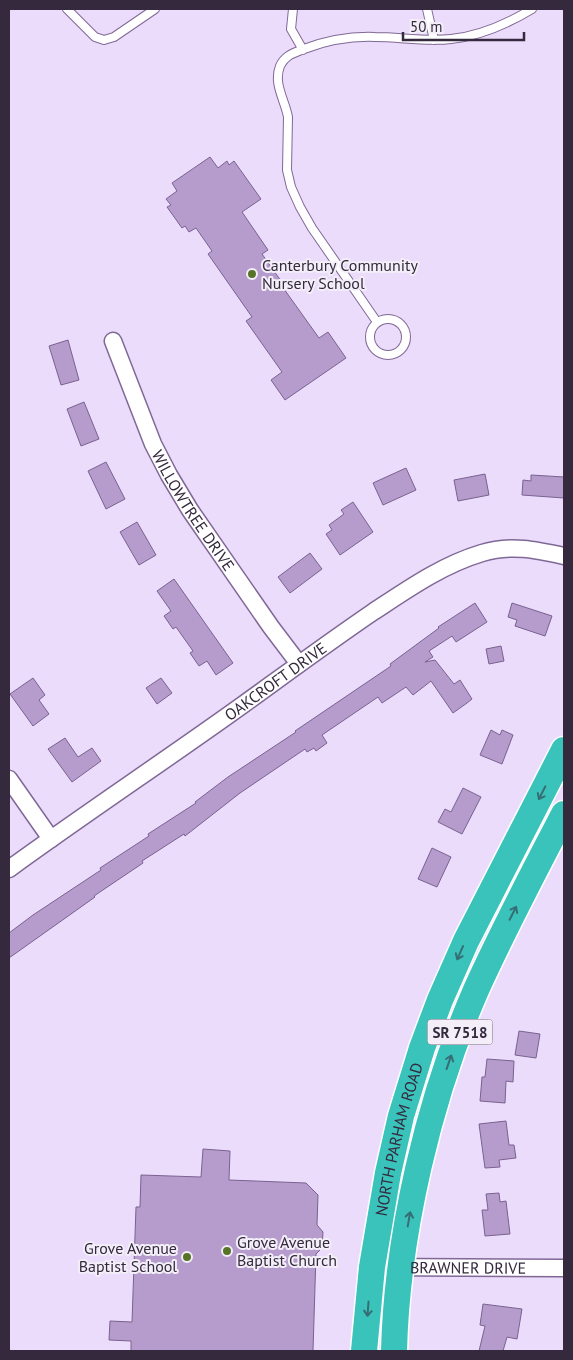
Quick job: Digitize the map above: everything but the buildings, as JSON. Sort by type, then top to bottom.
[{"type":"highway","name":"NORTH PARHAM ROAD","points":[[364,1351],[377,1229],[394,1143],[420,1056],[437,1009],[466,941],[564,750]]},
{"type":"highway","name":"NORTH PARHAM ROAD","points":[[394,1351],[401,1267],[420,1164],[436,1103],[476,992],[492,956],[564,814]]},
{"type":"street","name":"WILLOWTREE DRIVE","points":[[113,342],[153,444],[169,475],[190,510],[299,664]]},
{"type":"street","name":"OAKCROFT DRIVE","points":[[9,869],[229,715],[322,646],[418,582],[454,563],[484,552],[509,548],[531,549],[564,556]]},
{"type":"street","points":[[9,779],[51,839]]},
{"type":"street","name":"BRAWNER DRIVE","points":[[372,1267],[564,1268]]},
{"type":"lane","points":[[67,9],[95,37],[104,40],[114,37],[155,9]]},
{"type":"lane","points":[[293,9],[292,29],[302,50]]},
{"type":"lane","points":[[427,9],[434,40]]},
{"type":"lane","points":[[377,322],[312,228],[291,187],[287,170],[288,117],[278,86],[280,68],[287,56],[325,42],[373,37],[451,39],[481,33],[498,27],[532,9]]},
{"type":"lane","points":[[386,319],[395,320],[403,326],[406,335],[405,344],[399,352],[390,356],[381,354],[373,348],[370,340],[371,330],[377,322],[386,319]]},
{"type":"place","name":"Canterbury Community Nursery School","points":[[252,274]]},
{"type":"place","name":"Grove Avenue Baptist Church","points":[[227,1251]]},
{"type":"place","name":"Grove Avenue Baptist School","points":[[187,1257]]}]
